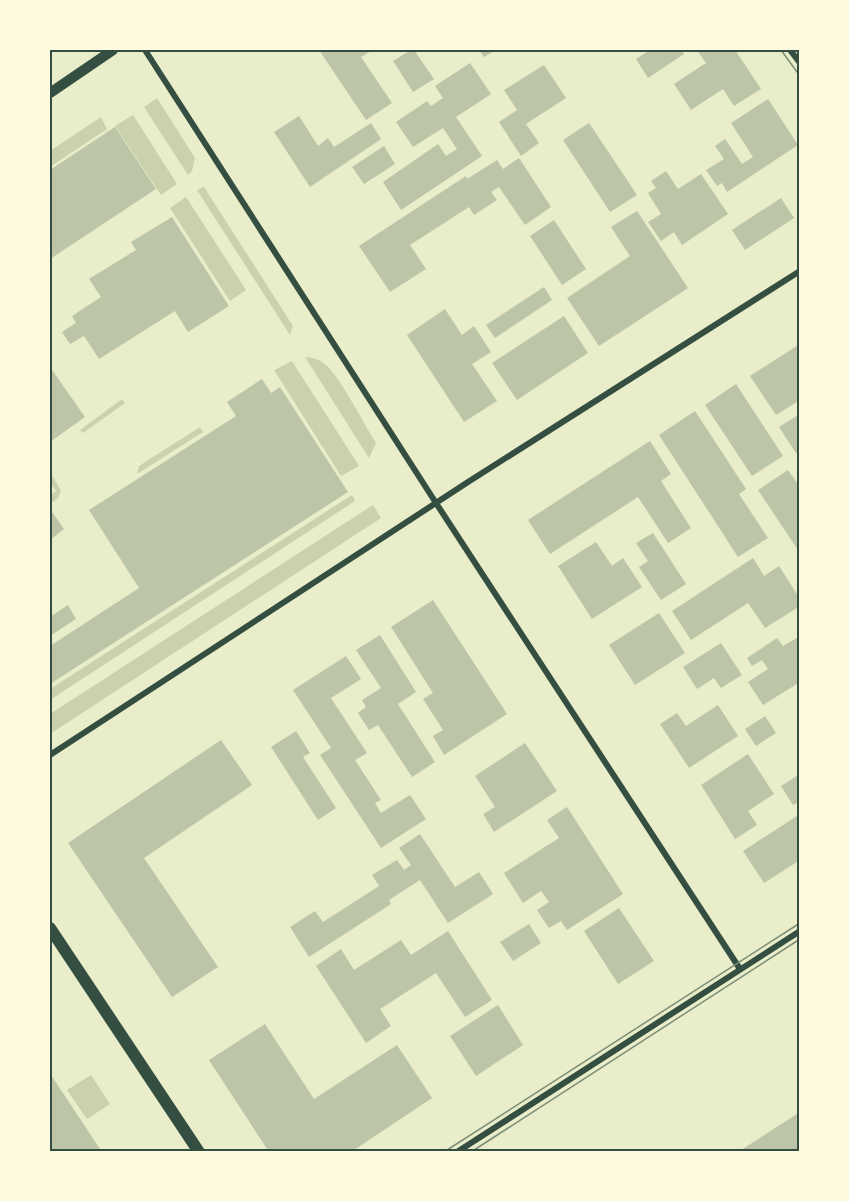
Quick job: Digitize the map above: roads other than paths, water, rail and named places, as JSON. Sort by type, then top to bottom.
[{"type":"main road","points":[[50,928],[199,1152]]},
{"type":"street","points":[[50,93],[113,50]]},
{"type":"street","points":[[146,50],[436,503],[740,969]]},
{"type":"street","points":[[790,50],[800,63]]},
{"type":"street","points":[[50,755],[436,503],[800,271]]},
{"type":"street","points":[[457,1152],[800,931]]},
{"type":"tram line","points":[[781,50],[800,76]]},
{"type":"tram line","points":[[444,1152],[800,923]]},
{"type":"tram line","points":[[471,1152],[800,939]]}]
